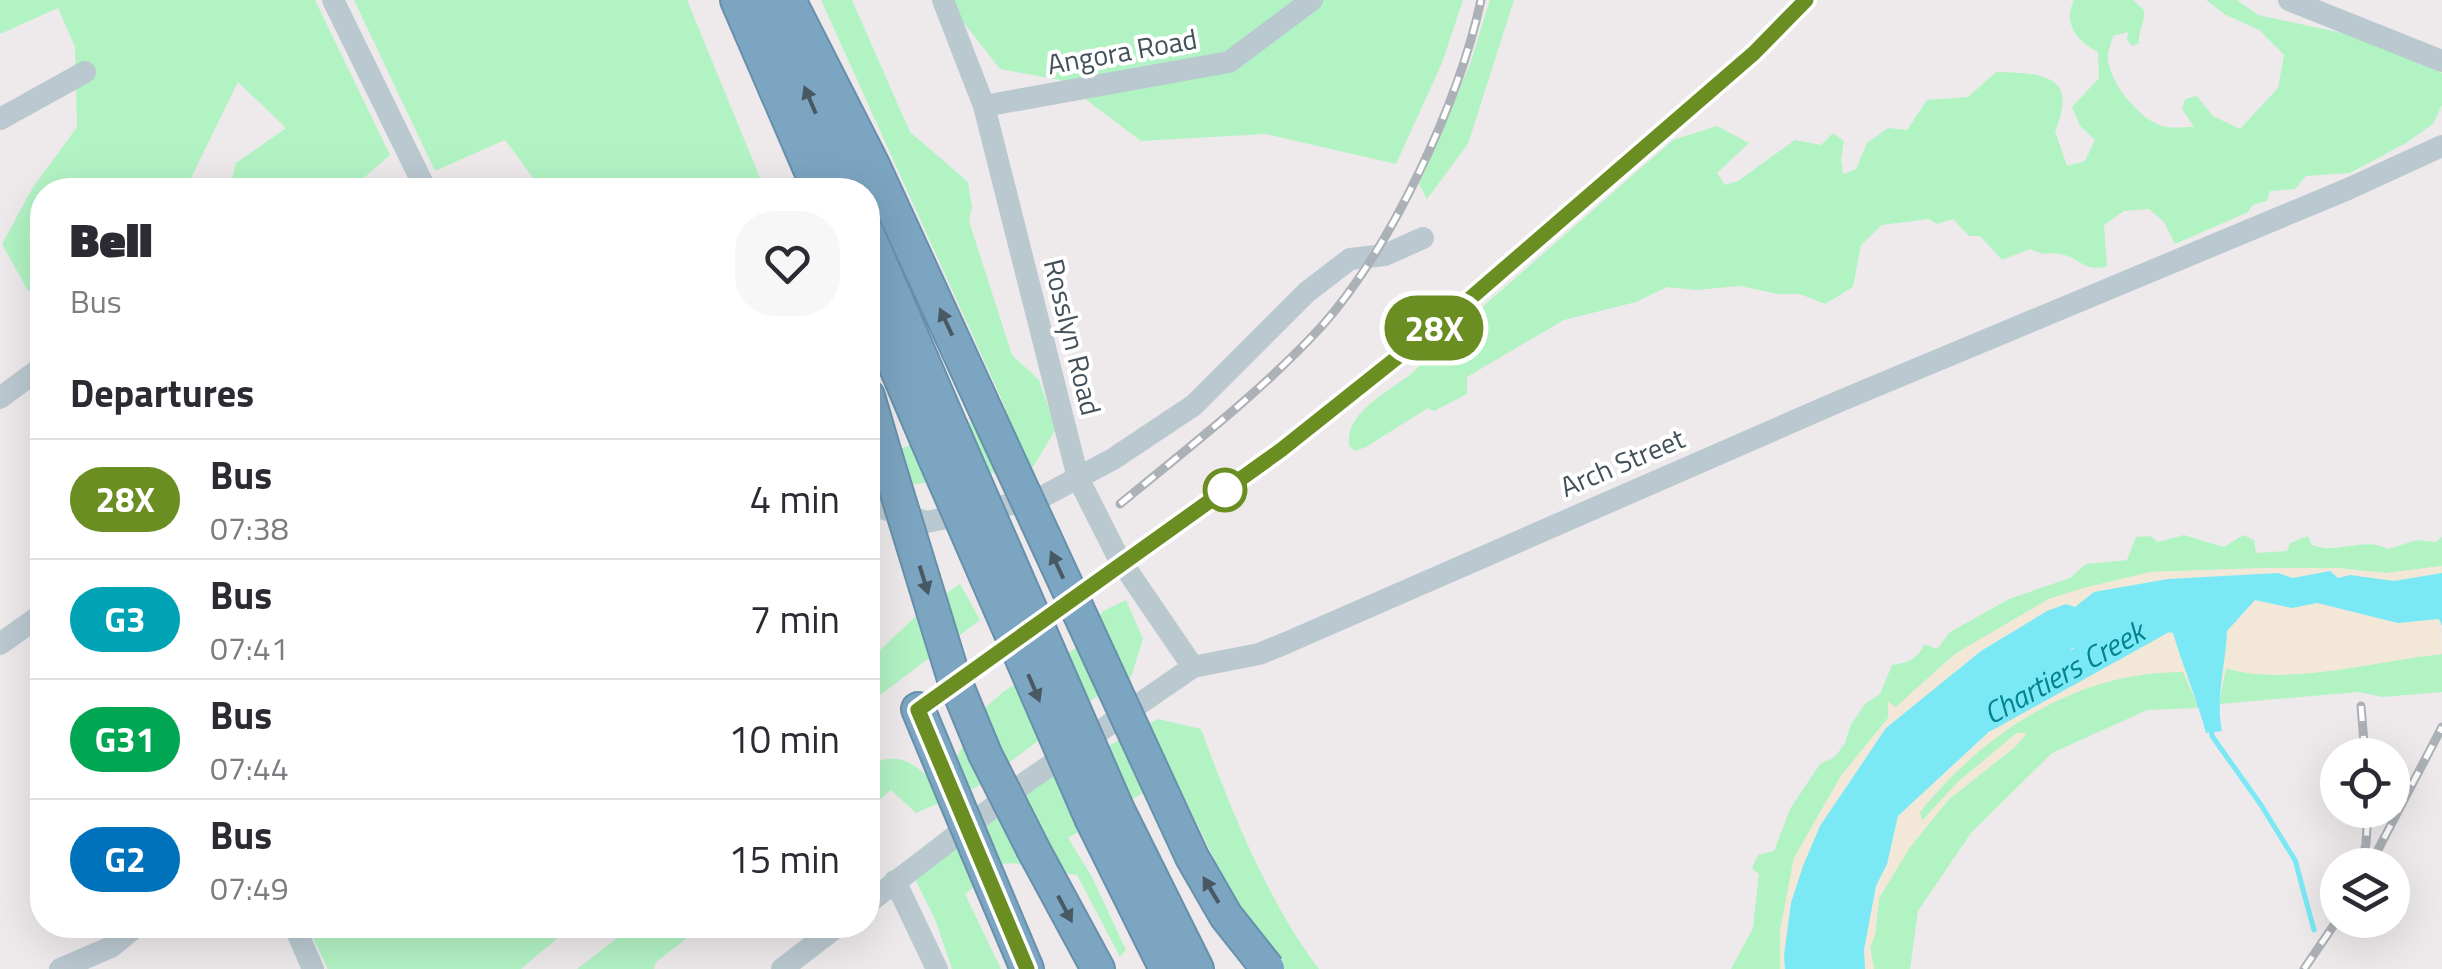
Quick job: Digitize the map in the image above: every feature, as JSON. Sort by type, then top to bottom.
[{"type":"highway","points":[[737,0],[796,178]]},
{"type":"highway","points":[[737,0],[814,178]]},
{"type":"highway","points":[[767,0],[844,178]]},
{"type":"highway","points":[[789,0],[879,178]]},
{"type":"highway","points":[[880,179],[1192,857],[1226,916],[1268,969]]},
{"type":"highway","points":[[880,268],[938,432],[1104,814],[1166,969]]},
{"type":"highway","points":[[880,324],[938,432]]},
{"type":"highway","points":[[880,437],[954,679],[991,767],[1098,969]]},
{"type":"highway","points":[[918,710],[1027,969]]},
{"type":"highway","points":[[1104,814],[1197,969]]},
{"type":"street","points":[[332,0],[420,178]]},
{"type":"street","name":"Rosslyn Road","points":[[942,0],[984,106],[1078,478],[1118,557],[1192,667]]},
{"type":"street","name":"Angora Road","points":[[984,106],[1229,62],[1312,0]]},
{"type":"street","points":[[2289,0],[2442,61]]},
{"type":"street","points":[[0,119],[85,72]]},
{"type":"street","name":"Arch Street","points":[[880,893],[1026,782],[1192,667],[1259,654],[1286,643],[1785,424],[2442,146]]},
{"type":"street","points":[[880,508],[927,522],[1040,498],[1113,460],[1194,405],[1307,292],[1350,259],[1385,255],[1423,238]]},
{"type":"street","points":[[0,398],[30,377]]},
{"type":"street","points":[[0,644],[30,623]]},
{"type":"street","points":[[895,881],[937,969]]},
{"type":"street","points":[[60,969],[111,947],[122,938]]},
{"type":"street","points":[[299,938],[312,969]]},
{"type":"street","points":[[785,968],[822,938]]},
{"type":"green space","points":[[0,0],[315,0],[390,155],[364,178],[232,178],[236,163],[286,128],[238,82],[191,178],[40,178],[77,127],[75,47],[58,8],[0,34]]},
{"type":"green space","points":[[354,0],[687,0],[760,178],[533,178],[505,140],[435,171]]},
{"type":"green space","points":[[821,0],[852,0],[910,132],[968,182],[972,207],[969,221],[1012,355],[1039,380],[1056,429],[1033,467],[880,489],[880,457],[1006,409]]},
{"type":"green space","points":[[946,0],[1463,0],[1442,63],[1396,164],[1266,134],[1141,141],[1060,80],[1000,69]]},
{"type":"green space","points":[[1490,0],[1514,0],[1468,144],[1427,199],[1419,184],[1470,64]]},
{"type":"green space","points":[[2074,0],[2133,0],[2144,10],[2139,43],[2132,46],[2127,40],[2128,32],[2113,36],[2108,59],[2114,79],[2127,99],[2144,116],[2162,126],[2194,127],[2182,109],[2185,99],[2197,96],[2213,116],[2240,129],[2278,88],[2284,55],[2259,30],[2224,14],[2206,0],[2237,0],[2258,15],[2352,35],[2442,73],[2442,105],[2433,124],[2350,173],[2306,176],[2295,189],[2270,191],[2267,201],[2253,205],[2248,212],[2175,244],[2164,222],[2149,209],[2124,211],[2104,225],[2107,267],[2087,266],[2068,256],[2030,249],[2002,260],[1980,236],[1969,236],[1953,219],[1937,224],[1929,219],[1882,225],[1861,245],[1853,287],[1825,304],[1800,294],[1740,286],[1696,290],[1667,287],[1636,302],[1564,320],[1467,377],[1467,394],[1434,411],[1428,408],[1366,447],[1355,451],[1349,446],[1354,423],[1370,404],[1411,374],[1432,348],[1464,343],[1472,316],[1673,140],[1717,126],[1749,143],[1717,173],[1725,185],[1738,181],[1795,140],[1821,145],[1833,133],[1844,141],[1843,174],[1856,169],[1867,143],[1888,128],[1907,130],[1927,100],[1968,97],[1996,72],[2012,72],[2040,76],[2059,87],[2061,112],[2055,131],[2067,166],[2085,161],[2095,140],[2080,126],[2072,107],[2099,78],[2098,52],[2083,42],[2071,24]]},
{"type":"green space","points":[[30,193],[30,291],[2,244]]},
{"type":"green space","points":[[2184,535],[2224,547],[2243,535],[2254,540],[2256,553],[2287,551],[2290,543],[2308,536],[2312,545],[2321,548],[2370,544],[2388,549],[2417,540],[2436,542],[2442,537],[2442,566],[2386,573],[2336,568],[2151,572],[2049,599],[1955,654],[1895,708],[1889,703],[1888,718],[1841,776],[1794,858],[1780,931],[1780,969],[1731,969],[1753,928],[1759,874],[1752,868],[1758,855],[1774,851],[1790,809],[1820,764],[1835,757],[1866,703],[1880,694],[1892,665],[1911,659],[1924,644],[1937,649],[1950,632],[2009,599],[2070,578],[2086,564],[2127,560],[2136,537],[2150,536],[2158,542]]},
{"type":"green space","points":[[960,584],[980,620],[880,695],[880,650],[919,613]]},
{"type":"green space","points":[[1126,600],[1143,639],[1131,677],[1093,699],[977,787],[916,813],[891,790],[880,799],[880,762],[900,760],[928,777],[956,758],[985,708],[1004,691],[1078,647],[1103,611]]},
{"type":"green space","points":[[2442,654],[2442,692],[2382,697],[2359,692],[2219,704],[2226,668],[2276,675],[2304,674]]},
{"type":"green space","points":[[2183,672],[2199,708],[2147,710],[2052,753],[1971,833],[1918,911],[1910,969],[1874,969],[1870,947],[1879,898],[1910,847],[1949,799],[2026,734],[2017,733],[1958,782],[1921,822],[1920,812],[1945,783],[2003,732],[2071,695],[2144,674]]},
{"type":"green space","points":[[1158,719],[1201,729],[1267,884],[1319,969],[1252,969],[1215,861],[1178,784],[1143,793],[1068,838],[1092,877],[1126,950],[1120,957],[1077,875],[1012,863],[1003,864],[965,894],[1001,969],[952,969],[935,919],[915,879],[1042,782]]},
{"type":"green space","points":[[313,938],[558,938],[521,969],[328,969]]},
{"type":"green space","points":[[617,938],[687,938],[656,962],[654,969],[577,969]]},
{"type":"sand","points":[[2442,566],[2442,573],[2393,581],[2350,575],[2337,578],[2330,571],[2292,578],[2278,573],[2168,579],[2095,592],[2075,607],[2047,611],[1981,651],[1886,728],[1820,826],[1791,903],[1785,969],[1780,969],[1780,931],[1794,858],[1841,776],[1888,718],[1888,702],[1896,707],[1955,654],[2049,599],[2151,572],[2336,568],[2386,573]]},
{"type":"sand","points":[[2255,600],[2292,608],[2317,603],[2398,623],[2440,619],[2442,654],[2304,674],[2250,673],[2226,668],[2223,683],[2190,687],[2183,672],[2144,674],[2107,682],[2036,711],[1973,756],[1920,811],[1922,821],[1958,782],[2017,733],[2027,733],[1949,799],[1910,847],[1879,898],[1870,947],[1874,969],[1865,969],[1864,950],[1876,886],[1887,864],[1898,816],[2020,703],[2025,677],[2061,664],[2072,647],[2102,643],[2135,626]]},
{"type":"water","points":[[2330,571],[2338,578],[2350,575],[2394,581],[2442,573],[2442,626],[2439,619],[2398,623],[2317,603],[2292,608],[2255,600],[2227,631],[2220,694],[2222,731],[2206,733],[2173,633],[2135,626],[2102,643],[2072,648],[2061,664],[2025,677],[2020,703],[1898,816],[1887,864],[1876,886],[1864,950],[1865,969],[1785,969],[1791,903],[1820,826],[1886,728],[1981,651],[2047,611],[2066,604],[2075,607],[2094,592],[2168,579],[2278,573],[2293,578]]},
{"type":"waterway","name":"Chartiers Creek","points":[[1985,716],[2183,606]]},
{"type":"waterway","points":[[2211,726],[2212,736],[2295,860],[2314,930]]},
{"type":"railway","points":[[1120,504],[1274,374],[1347,295],[1397,216],[1439,128],[1457,83],[1481,0]]},
{"type":"railway","points":[[2361,706],[2364,738]]},
{"type":"railway","points":[[2379,848],[2442,727]]},
{"type":"railway","points":[[2365,848],[2367,828]]},
{"type":"railway","points":[[2304,969],[2325,938]]},
{"type":"bus line","name":"28X","points":[[1027,969],[918,710],[1281,450],[1458,309],[1754,53],[1806,0]]}]
